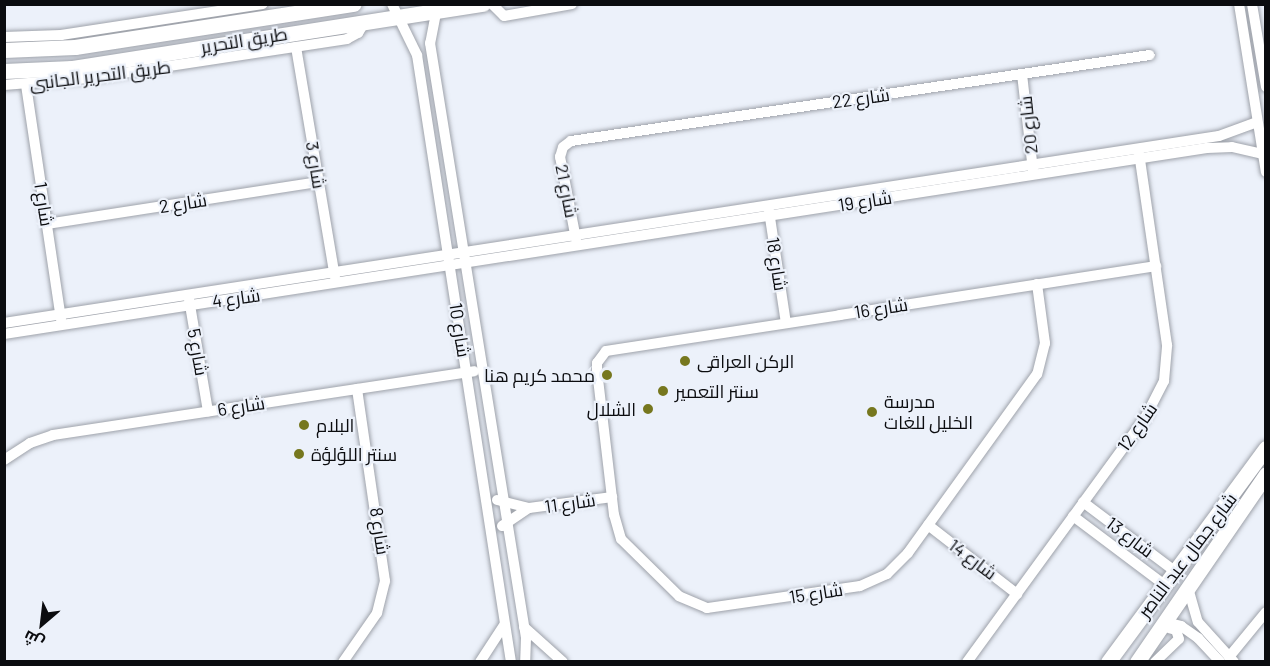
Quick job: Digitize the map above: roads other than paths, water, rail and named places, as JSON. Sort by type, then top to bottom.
[{"type":"street","points":[[4,37],[61,35],[263,4]]},
{"type":"street","name":"طريق التحرير","points":[[4,50],[75,47],[354,4]]},
{"type":"street","name":"طريق التحرير","points":[[4,70],[108,69],[365,22],[395,12],[483,4]]},
{"type":"street","points":[[492,4],[504,16],[572,4]]},
{"type":"street","points":[[1239,4],[1266,172]]},
{"type":"street","points":[[1252,4],[1266,87]]},
{"type":"street","name":"شارع 10","points":[[436,9],[430,43],[524,627],[525,662]]},
{"type":"street","name":"شارع 10","points":[[395,12],[410,36],[417,55],[488,500],[511,662]]},
{"type":"street","name":"طريق التحرير الجانبى","points":[[4,85],[26,85],[108,69],[296,47],[353,37],[365,22]]},
{"type":"street","name":"شارع 3","points":[[296,47],[336,284]]},
{"type":"street","name":"شارع 22","points":[[571,141],[1150,55]]},
{"type":"street","name":"شارع 20","points":[[1022,75],[1033,170]]},
{"type":"street","name":"شارع 1","points":[[26,85],[61,318]]},
{"type":"street","name":"شارع 19","points":[[1139,154],[1219,136],[1257,122]]},
{"type":"street","name":"شارع 21","points":[[571,141],[563,147],[560,157],[578,245]]},
{"type":"street","name":"شارع 19","points":[[467,262],[578,245],[769,210],[1139,154],[1220,147],[1263,154]]},
{"type":"street","name":"شارع 12","points":[[967,662],[1150,410],[1164,381],[1167,345],[1139,154]]},
{"type":"street","name":"شارع 2","points":[[47,224],[319,182]]},
{"type":"street","name":"شارع 19","points":[[465,250],[575,233],[769,210]]},
{"type":"street","name":"شارع 18","points":[[769,210],[786,323]]},
{"type":"street","name":"شارع 4","points":[[4,334],[61,318],[188,292],[465,250]]},
{"type":"street","name":"شارع 4","points":[[4,323],[190,305],[467,262]]},
{"type":"street","name":"شارع 16","points":[[606,351],[1156,266]]},
{"type":"street","name":"شارع 15","points":[[606,351],[597,363],[597,370],[616,528],[629,549],[680,596],[707,608],[874,581],[898,565],[1037,374],[1045,343],[1037,284]]},
{"type":"street","name":"شارع 5","points":[[188,292],[208,411]]},
{"type":"street","name":"شارع 6","points":[[4,460],[30,443],[54,435],[483,370]]},
{"type":"street","name":"شارع 8","points":[[343,662],[377,613],[386,581],[357,389]]},
{"type":"street","name":"شارع جمال عبد الناصر","points":[[1108,662],[1266,448]]},
{"type":"street","name":"شارع جمال عبد الناصر","points":[[1137,662],[1266,474]]},
{"type":"street","name":"شارع 11","points":[[488,500],[503,500],[529,508],[612,497]]},
{"type":"street","name":"شارع 13","points":[[1083,502],[1176,572]]},
{"type":"street","name":"شارع 11","points":[[492,529],[507,525],[529,508]]},
{"type":"street","name":"شارع 13","points":[[1073,516],[1166,586]]},
{"type":"street","name":"شارع 14","points":[[928,525],[1017,594]]},
{"type":"street","points":[[1188,587],[1192,611],[1202,636]]},
{"type":"street","points":[[1165,624],[1181,626],[1202,636],[1227,660],[1264,619]]},
{"type":"street","points":[[1155,662],[1179,639],[1176,630],[1165,624]]},
{"type":"street","points":[[480,662],[504,625]]},
{"type":"street","points":[[524,627],[563,662]]},
{"type":"place","name":"الركن العراقى","points":[[685,361]]},
{"type":"place","name":"محمد كريم هنا","points":[[607,375]]},
{"type":"place","name":"سنتر التعمير","points":[[663,391]]},
{"type":"place","name":"الشلال","points":[[648,409]]},
{"type":"place","name":"مدرسة الخليل للغات","points":[[872,412]]},
{"type":"place","name":"البلام","points":[[304,425]]},
{"type":"place","name":"سنتر اللؤلؤة","points":[[299,454]]}]
